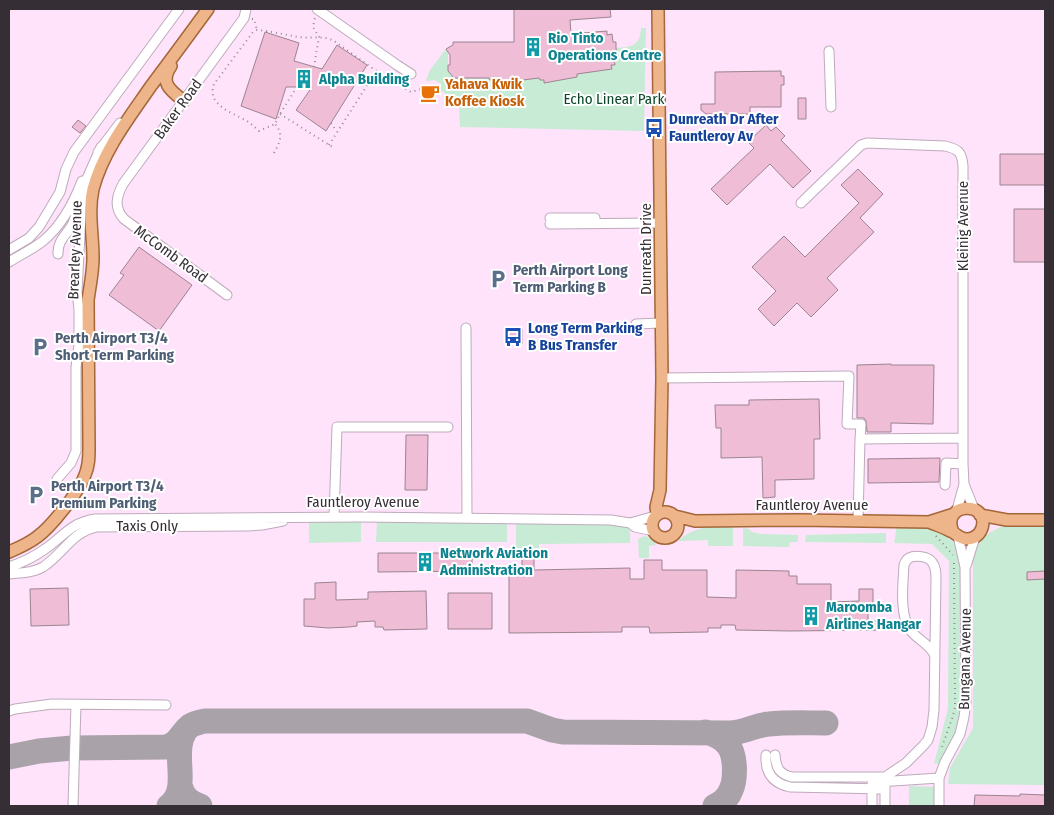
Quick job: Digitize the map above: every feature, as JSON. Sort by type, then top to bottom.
[{"type":"main road","name":"Brearley Avenue","points":[[9,552],[38,537],[78,490],[88,467],[88,300],[93,258],[91,203],[98,174],[135,110],[208,9]]},
{"type":"main road","name":"Dunreath Drive","points":[[656,515],[660,490],[662,378],[658,9]]},
{"type":"main road","points":[[184,101],[168,87],[166,79],[168,70],[181,53],[186,38]]},
{"type":"main road","name":"Dunreath Drive","points":[[660,490],[673,515]]},
{"type":"main road","points":[[1007,520],[967,539],[955,534],[951,523],[956,512],[967,507],[977,512],[1007,520],[1045,520]]},
{"type":"main road","points":[[663,512],[673,515],[678,522],[674,535],[665,538],[658,536],[653,531],[652,522],[656,515],[663,512]]},
{"type":"main road","name":"Fauntleroy Avenue","points":[[673,515],[695,521],[858,520],[928,522],[956,512]]},
{"type":"main road","points":[[977,512],[982,523],[978,534]]},
{"type":"main road","name":"Fauntleroy Avenue","points":[[677,530],[695,521]]},
{"type":"main road","name":"Fauntleroy Avenue","points":[[928,522],[955,534]]},
{"type":"street","points":[[9,250],[29,238],[39,227],[60,192],[66,169],[74,152],[179,9]]},
{"type":"street","name":"Baker Road","points":[[118,210],[118,194],[123,184],[244,18],[246,10]]},
{"type":"street","points":[[318,10],[396,66],[411,74]]},
{"type":"street","points":[[829,51],[830,107]]},
{"type":"street","points":[[9,262],[42,242],[54,230],[64,217],[87,170],[101,147],[118,125],[135,110]]},
{"type":"street","name":"Kleinig Avenue","points":[[801,203],[857,148],[867,143],[945,146],[959,152],[963,166],[964,484],[956,512]]},
{"type":"street","points":[[58,479],[71,463],[76,452],[74,309],[77,292],[82,196],[85,183],[101,147]]},
{"type":"street","points":[[58,254],[59,245],[74,224],[76,218],[79,188]]},
{"type":"street","name":"McComb Road","points":[[118,210],[124,219],[227,294]]},
{"type":"street","points":[[550,221],[661,220]]},
{"type":"street","points":[[636,324],[661,323]]},
{"type":"street","points":[[466,328],[467,518]]},
{"type":"street","points":[[662,378],[849,376],[847,424],[861,424],[858,520]]},
{"type":"street","points":[[334,517],[337,427],[448,427]]},
{"type":"street","points":[[860,439],[963,438]]},
{"type":"street","points":[[945,485],[946,463],[963,464]]},
{"type":"street","name":"Kleinig Avenue","points":[[964,484],[977,512]]},
{"type":"street","name":"Fauntleroy Avenue","points":[[9,567],[44,550],[75,524],[95,519],[334,517],[611,520],[630,523],[656,515]]},
{"type":"street","name":"Taxis Only","points":[[9,574],[27,572],[44,566],[78,534],[96,527],[247,526],[301,517]]},
{"type":"street","name":"Fauntleroy Avenue","points":[[630,523],[635,527],[653,531]]},
{"type":"street","name":"Bungana Avenue","points":[[939,806],[939,778],[960,734],[966,701],[965,567],[955,534]]},
{"type":"street","name":"Bungana Avenue","points":[[965,567],[978,534]]},
{"type":"street","points":[[872,806],[879,783],[918,752],[928,740],[932,727],[934,710],[935,656],[936,570],[934,564],[928,558],[911,557],[904,565],[903,613],[911,631],[931,649],[935,656]]},
{"type":"street","points":[[9,711],[52,704],[166,705]]},
{"type":"street","points":[[73,806],[76,704]]},
{"type":"street","points":[[771,755],[766,766],[767,770],[774,780],[790,787],[939,778]]},
{"type":"street","points":[[878,806],[879,783]]},
{"type":"street","points":[[879,783],[885,806]]},
{"type":"path","points":[[314,67],[320,37],[313,28],[318,10]]},
{"type":"path","points":[[297,87],[276,124],[259,131],[247,121],[234,115],[215,101],[212,93],[214,84],[255,30],[302,38],[320,37],[331,39],[375,70],[411,92],[421,89]]},
{"type":"path","points":[[329,144],[374,76],[375,70]]},
{"type":"path","points":[[280,114],[334,148]]},
{"type":"path","points":[[331,123],[337,132]]},
{"type":"path","points":[[274,152],[281,135],[276,124]]},
{"type":"path","points":[[935,535],[954,556],[955,707],[942,747]]},
{"type":"shaded area","points":[[9,9],[1045,9],[1045,806],[9,806]]},
{"type":"green space","name":"Echo Linear Park","points":[[641,28],[646,28],[644,131],[460,127],[459,101],[444,102],[446,96],[444,92],[440,91],[441,84],[435,80],[426,80],[430,70],[446,49],[448,53],[448,71],[454,78],[489,78],[491,80],[499,80],[499,77],[501,77],[503,81],[511,80],[513,77],[515,81],[528,79],[538,69],[539,80],[544,80],[545,83],[554,81],[554,78],[611,69],[611,65],[615,64],[614,58],[617,57],[616,48],[631,46],[637,42]]},
{"type":"green space","points":[[309,517],[361,517],[361,542],[309,543]]},
{"type":"green space","points":[[377,521],[507,522],[507,542],[376,542]]},
{"type":"green space","points":[[516,522],[621,524],[629,529],[630,543],[539,544],[539,557],[516,557]]},
{"type":"green space","points":[[1004,525],[1045,525],[1045,785],[948,784],[950,768],[973,728],[973,557],[984,537]]},
{"type":"green space","points":[[897,526],[930,529],[945,535],[956,546],[961,561],[962,703],[958,727],[940,763],[934,764],[948,708],[949,561],[932,544],[894,543]]},
{"type":"green space","points":[[708,527],[733,527],[733,546],[708,546],[708,540],[678,541],[692,532]]},
{"type":"green space","points":[[743,528],[761,534],[798,535],[798,542],[790,542],[789,547],[743,546]]},
{"type":"green space","points":[[886,533],[886,543],[805,542],[806,535]]},
{"type":"green space","points":[[644,536],[652,539],[656,545],[649,546],[649,558],[639,558],[638,539]]},
{"type":"green space","points":[[909,786],[935,787],[934,806],[909,806]]},
{"type":"building","name":"Rio Tinto Operations Centre","points":[[514,9],[610,9],[611,17],[570,20],[571,34],[607,31],[607,35],[612,34],[613,42],[616,42],[617,57],[614,58],[615,65],[611,65],[612,69],[577,74],[577,77],[544,83],[544,80],[539,78],[503,81],[502,79],[490,80],[489,78],[454,78],[448,71],[450,55],[446,49],[453,45],[453,42],[514,42]]},
{"type":"building","name":"Alpha Building","points":[[265,32],[299,43],[294,61],[322,69],[337,45],[367,65],[326,131],[296,110],[312,87],[286,87],[276,119],[241,106]]},
{"type":"building","points":[[781,71],[781,76],[784,76],[784,85],[781,85],[781,107],[750,107],[750,114],[706,114],[701,110],[701,104],[715,104],[715,72]]},
{"type":"building","points":[[798,98],[806,98],[806,119],[798,119]]},
{"type":"building","points":[[78,120],[86,126],[80,133],[72,127]]},
{"type":"building","points":[[766,125],[771,131],[776,127],[785,136],[781,140],[811,171],[793,188],[770,164],[727,205],[711,189],[754,148],[748,142]]},
{"type":"building","points":[[1000,154],[1045,154],[1045,185],[1000,185]]},
{"type":"building","points":[[858,169],[883,194],[860,218],[874,232],[827,278],[838,290],[811,317],[797,303],[774,326],[758,309],[776,291],[752,267],[784,236],[805,257],[859,203],[841,185]]},
{"type":"building","points":[[1014,209],[1045,209],[1045,262],[1014,262]]},
{"type":"building","points":[[139,247],[192,285],[159,331],[109,295],[124,275],[120,273]]},
{"type":"building","name":"Long Term Parking B Bus Transfer","points":[[522,329],[522,344],[505,344],[505,330]]},
{"type":"building","points":[[857,365],[934,365],[933,424],[891,423],[891,432],[867,432],[864,418],[857,418]]},
{"type":"building","points":[[819,399],[820,439],[814,439],[814,479],[775,480],[775,497],[763,498],[762,457],[721,458],[721,428],[716,428],[715,405],[749,405],[749,400]]},
{"type":"building","points":[[406,435],[428,435],[427,490],[405,490]]},
{"type":"building","points":[[940,458],[939,482],[868,483],[868,459]]},
{"type":"building","name":"Network Aviation Administration","points":[[378,553],[472,553],[472,571],[378,572]]},
{"type":"building","points":[[522,557],[534,557],[534,570],[630,568],[630,579],[644,579],[644,560],[662,560],[662,570],[707,570],[707,597],[736,598],[736,570],[789,571],[789,576],[797,576],[797,584],[831,584],[831,602],[859,601],[859,589],[873,589],[873,606],[868,606],[868,621],[880,621],[881,630],[736,630],[735,625],[721,625],[721,628],[708,628],[708,632],[650,633],[649,627],[622,627],[622,632],[509,633],[509,570],[522,570]]},
{"type":"building","points":[[1045,571],[1045,579],[1027,580],[1027,572]]},
{"type":"building","points":[[336,582],[336,600],[368,599],[368,592],[426,591],[427,629],[384,630],[383,627],[375,627],[375,621],[357,622],[357,626],[349,627],[304,626],[304,599],[315,599],[315,583]]},
{"type":"building","points":[[68,588],[69,625],[31,626],[30,589]]},
{"type":"building","points":[[448,593],[492,593],[492,629],[448,629]]},
{"type":"building","points":[[1020,794],[1045,795],[1045,806],[974,806],[975,795],[1020,796]]},
{"type":"taxiway","points":[[9,757],[39,751],[72,748],[166,747],[177,741],[190,726],[205,721],[527,721],[563,732],[730,733],[769,724],[826,723]]},
{"type":"taxiway","points":[[705,732],[718,736],[726,742],[731,749],[734,761],[731,790],[724,800],[715,806]]},
{"type":"taxiway","points":[[169,806],[175,800],[180,784],[179,758],[181,739],[184,733]]},
{"type":"taxiway","points":[[180,785],[187,799],[200,806]]},
{"type":"place","name":"Rio Tinto Operations Centre","points":[[533,47]]},
{"type":"place","name":"Alpha Building","points":[[304,79]]},
{"type":"place","name":"Yahava Kwik Koffee Kiosk","points":[[430,93]]},
{"type":"place","name":"Dunreath Dr After Fauntleroy Av","points":[[654,128]]},
{"type":"place","name":"Perth Airport Long Term Parking B","points":[[498,279]]},
{"type":"place","name":"Long Term Parking B Bus Transfer","points":[[513,337]]},
{"type":"place","name":"Perth Airport T3/4 Short Term Parking","points":[[40,347]]},
{"type":"place","name":"Perth Airport T3/4 Premium Parking","points":[[36,495]]},
{"type":"place","name":"Network Aviation Administration","points":[[425,562]]},
{"type":"place","name":"Maroomba Airlines Hangar","points":[[811,616]]}]
